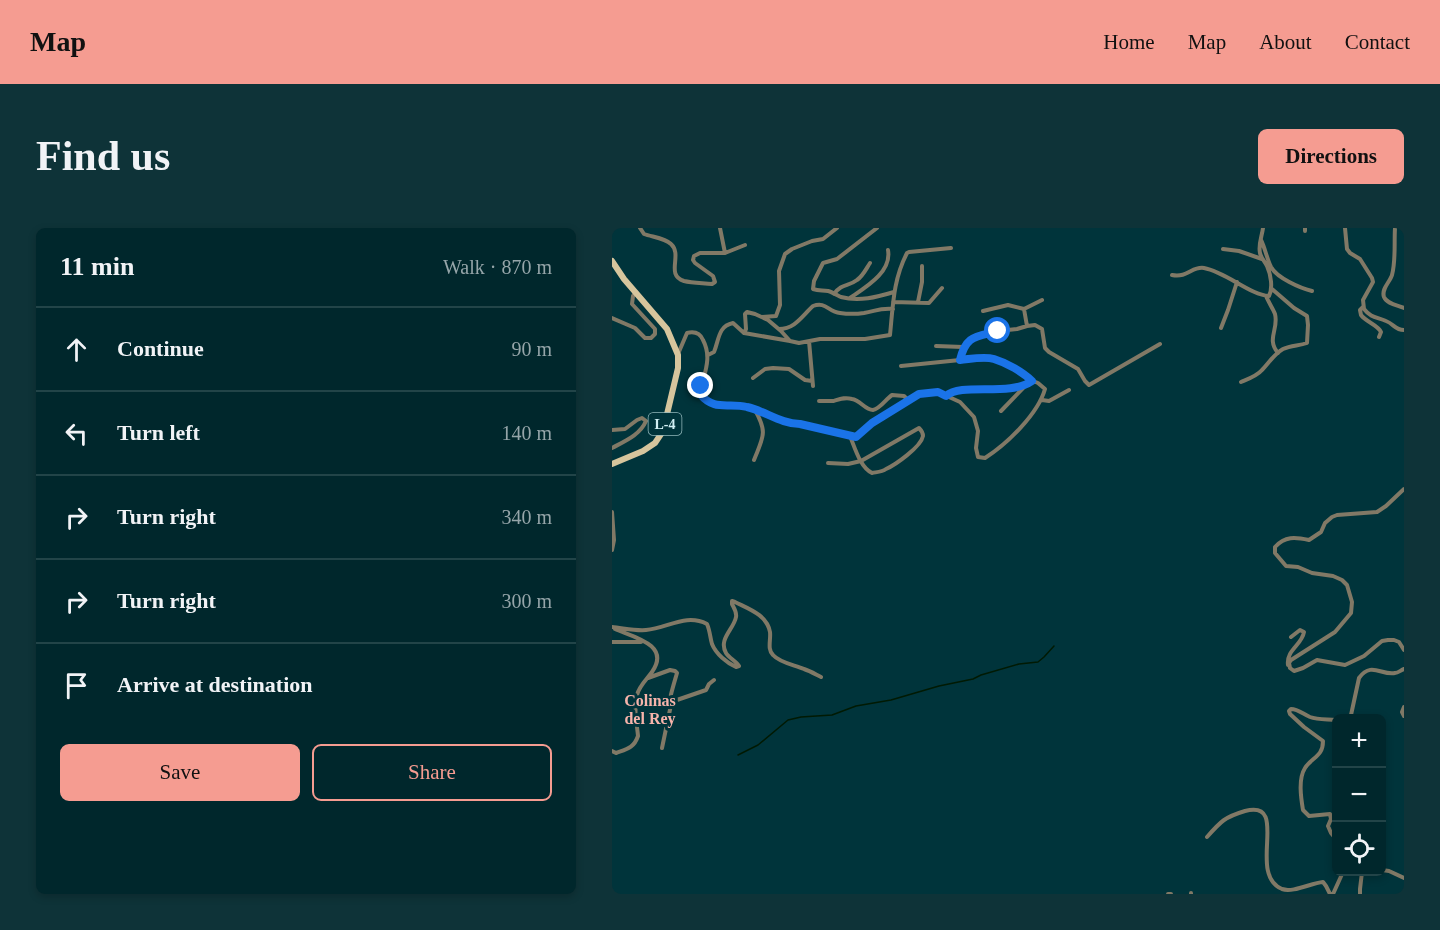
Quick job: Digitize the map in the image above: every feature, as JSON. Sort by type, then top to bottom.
[{"type":"main road","points":[[612,261],[624,279],[667,329],[678,355]]},
{"type":"main road","name":"L-4","points":[[612,464],[643,451],[655,443],[663,431],[678,368],[678,355]]},
{"type":"street","points":[[640,228],[644,234],[671,244],[675,258],[674,272],[676,277],[683,281],[712,284],[715,282],[713,276],[694,263],[694,256],[700,253],[725,253],[745,245]]},
{"type":"street","points":[[720,228],[725,253]]},
{"type":"street","points":[[762,317],[776,316],[780,305],[779,271],[785,254],[812,241],[823,239],[837,228]]},
{"type":"street","points":[[877,228],[837,259],[823,263],[814,281],[813,290],[828,291],[849,298],[872,298],[894,292]]},
{"type":"street","points":[[1240,382],[1261,372],[1278,352],[1292,345],[1307,343],[1307,316],[1272,289],[1268,268],[1259,249],[1263,228]]},
{"type":"street","points":[[1346,228],[1347,249],[1350,254],[1360,260],[1373,282],[1363,300],[1361,315],[1380,329],[1379,337]]},
{"type":"street","points":[[1395,228],[1393,271],[1383,295],[1387,302],[1404,308]]},
{"type":"street","points":[[1261,239],[1271,267],[1299,286],[1312,291]]},
{"type":"street","points":[[708,355],[714,352],[722,328],[732,323],[744,333],[799,343],[820,339],[866,339],[890,335],[897,277],[907,253],[951,248]]},
{"type":"street","points":[[1259,249],[1265,248]]},
{"type":"street","points":[[1222,249],[1239,251],[1263,259]]},
{"type":"street","points":[[849,298],[884,270],[890,259],[888,250]]},
{"type":"street","points":[[834,294],[840,286],[853,283],[860,278],[870,262]]},
{"type":"street","points":[[918,302],[922,266]]},
{"type":"street","points":[[1172,275],[1183,276],[1204,268],[1227,276],[1266,296]]},
{"type":"street","points":[[1221,328],[1237,282]]},
{"type":"street","points":[[893,302],[929,303],[942,288]]},
{"type":"street","points":[[1266,296],[1271,293],[1272,289]]},
{"type":"street","points":[[612,318],[635,328],[645,338],[651,338],[655,334],[655,329],[632,304],[636,292]]},
{"type":"street","points":[[1266,296],[1275,315],[1273,344],[1278,352]]},
{"type":"street","points":[[984,311],[1008,305],[1024,309],[1042,300]]},
{"type":"street","points":[[779,329],[791,327],[816,305],[824,305],[841,313],[864,313],[882,308],[893,309]]},
{"type":"street","points":[[1363,307],[1374,318],[1404,330]]},
{"type":"street","points":[[1024,309],[1027,326]]},
{"type":"street","points":[[744,333],[747,329],[745,314],[747,312],[768,320],[789,341]]},
{"type":"street","points":[[960,360],[963,346],[972,338],[1035,325],[1042,329],[1045,348],[1078,369],[1089,385],[1160,344]]},
{"type":"street","points":[[678,355],[687,333],[693,331],[699,333],[705,342],[708,355],[707,369],[700,394],[705,401],[714,405],[739,405],[793,424],[856,437],[872,423],[919,394],[938,392],[960,402],[974,417],[978,431],[976,448],[978,457],[985,458],[1022,425],[1042,400],[1045,389],[1026,375],[994,359],[980,358],[901,366]]},
{"type":"street","points":[[753,378],[765,369],[789,369],[812,384],[809,341]]},
{"type":"street","points":[[936,346],[963,346]]},
{"type":"street","points":[[1001,411],[1032,381]]},
{"type":"street","points":[[946,396],[951,392],[1014,389],[1025,386]]},
{"type":"street","points":[[1042,400],[1049,401],[1069,390]]},
{"type":"street","points":[[819,400],[851,398],[868,409],[874,410],[892,395],[904,396],[909,400]]},
{"type":"street","points":[[754,460],[763,433],[762,423],[755,410]]},
{"type":"street","points":[[612,430],[625,429],[642,418],[646,421],[640,431],[612,448]]},
{"type":"street","points":[[828,463],[848,464],[861,460],[919,428],[923,436],[918,445],[906,456],[884,471],[872,473],[865,469],[861,460],[849,435]]},
{"type":"street","points":[[1290,668],[1291,660],[1335,632],[1350,613],[1352,602],[1347,585],[1342,580],[1298,567],[1286,566],[1275,553],[1275,547],[1291,537],[1310,540],[1321,532],[1325,524],[1336,515],[1377,512],[1404,489]]},
{"type":"street","points":[[612,512],[614,540],[612,550]]},
{"type":"street","points":[[612,627],[646,630],[692,619],[700,620],[707,624],[716,652],[736,667],[739,666],[726,652],[724,645],[724,639],[735,620],[732,601],[759,614],[766,623],[770,633],[771,654],[821,677]]},
{"type":"street","points":[[612,627],[645,642],[655,649],[659,656],[636,697],[637,740],[632,747],[616,753],[612,751]]},
{"type":"street","points":[[1291,637],[1300,630],[1304,632],[1303,637],[1288,655],[1287,663],[1294,670],[1317,660],[1346,665],[1364,656],[1382,641],[1399,642],[1404,650]]},
{"type":"street","points":[[612,642],[645,642]]},
{"type":"street","points":[[1351,714],[1359,678],[1362,674],[1376,670],[1394,674],[1404,669]]},
{"type":"street","points":[[647,678],[670,670],[677,673],[670,696],[672,700],[662,748]]},
{"type":"street","points":[[672,700],[706,690],[714,680]]},
{"type":"street","points":[[1404,707],[1402,712],[1404,716]]},
{"type":"street","points":[[1332,720],[1306,716],[1294,708],[1289,711],[1304,727],[1323,741],[1320,754],[1305,768],[1301,798],[1303,810],[1309,816],[1330,814],[1331,819],[1328,826],[1332,835]]},
{"type":"street","points":[[1208,837],[1218,824],[1229,816],[1250,810],[1258,811],[1266,815],[1268,823],[1266,854],[1272,881],[1281,888],[1289,890],[1323,882],[1332,894],[1340,876]]},
{"type":"street","points":[[1386,871],[1404,878]]},
{"type":"street","points":[[1360,894],[1362,876]]},
{"type":"waterway","points":[[738,755],[758,745],[788,720],[832,715],[856,706],[891,700],[973,679],[1019,664],[1038,662],[1054,646]]},
{"type":"district","name":"Colinas del Rey","points":[[650,709]]},
{"type":"route","points":[[701,386],[700,394],[705,401],[714,405],[750,407],[793,424],[856,437],[872,423],[919,394],[938,392],[946,396],[951,392],[962,390],[1014,389],[1032,381],[1026,375],[994,359],[960,360],[963,346],[972,338],[998,331]]}]
